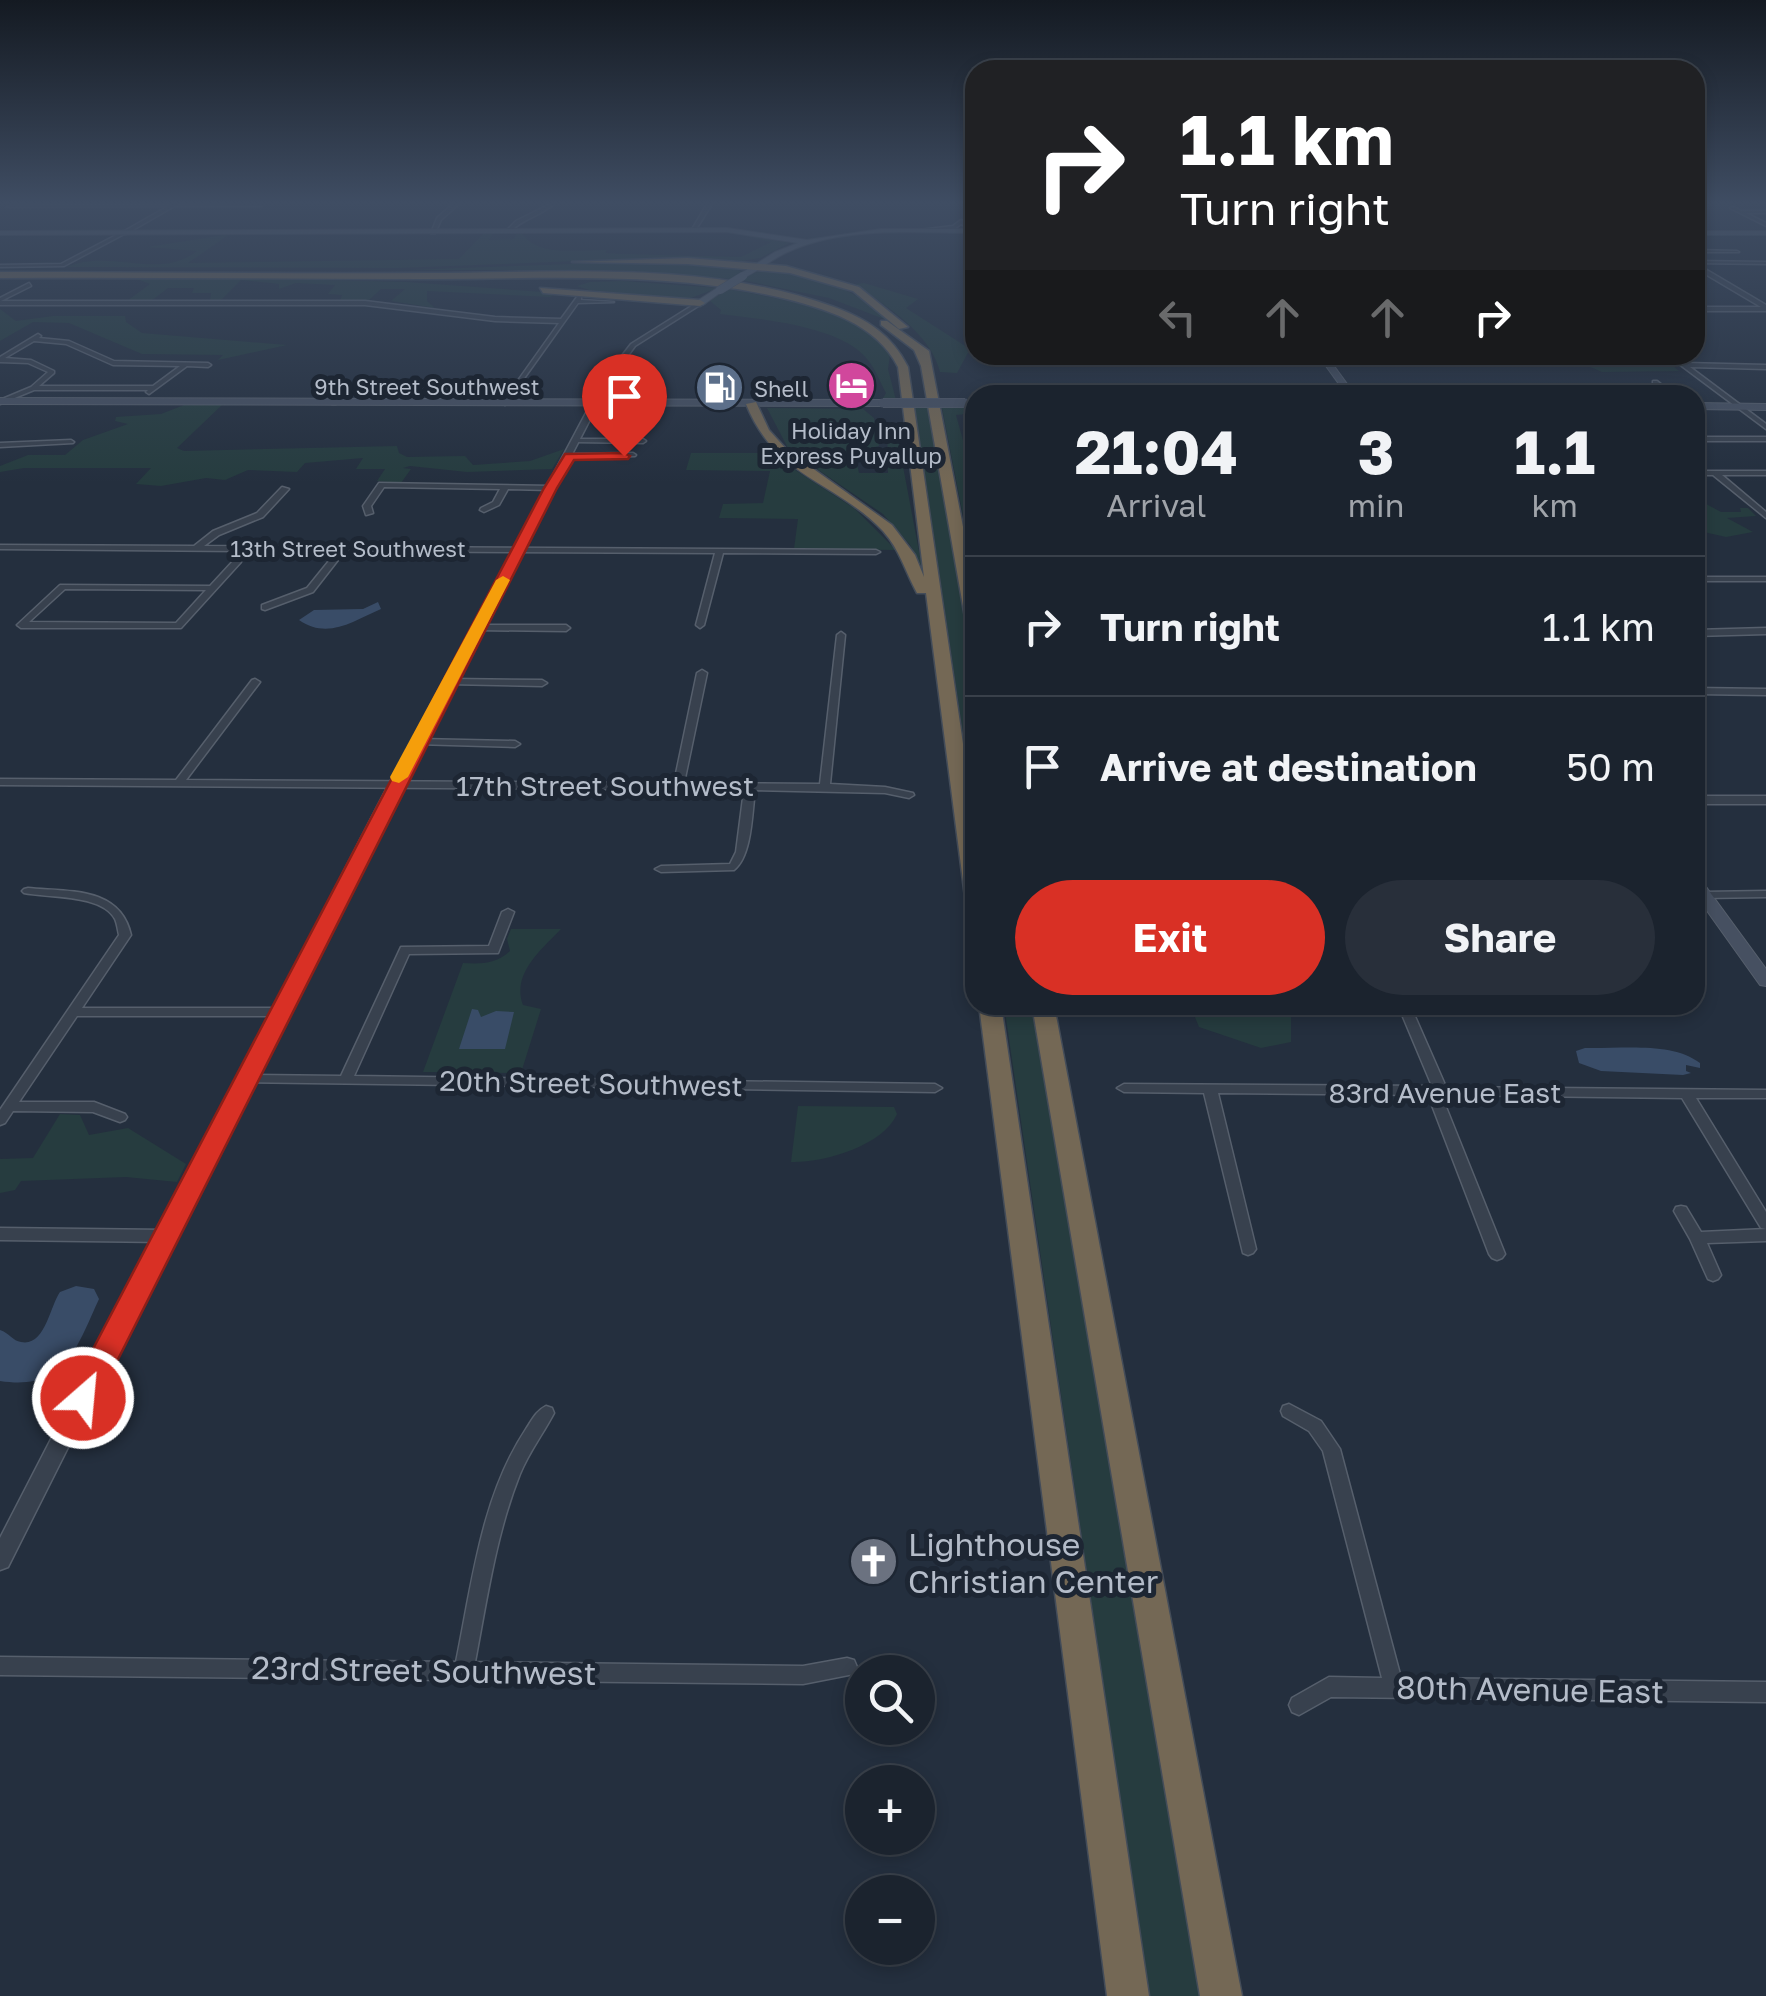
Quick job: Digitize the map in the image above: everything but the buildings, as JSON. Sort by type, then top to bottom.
[{"type":"highway","points":[[631,297],[700,303]]},
{"type":"highway","points":[[648,297],[695,297]]},
{"type":"highway","points":[[784,297],[859,322],[892,344],[900,356],[965,826]]},
{"type":"highway","points":[[818,297],[863,312],[900,332],[918,348],[926,365]]},
{"type":"highway","points":[[868,297],[924,351],[965,575]]},
{"type":"highway","points":[[665,300],[686,304],[687,312]]},
{"type":"highway","points":[[752,404],[779,451],[868,510],[908,548],[916,564],[950,720]]},
{"type":"highway","points":[[991,1015],[1128,1996]]},
{"type":"highway","points":[[1044,1015],[1221,1996]]},
{"type":"main road","points":[[700,303],[709,297]]},
{"type":"main road","name":"9th Street Southwest","points":[[0,402],[965,403]]},
{"type":"main road","points":[[1705,406],[1766,407]]},
{"type":"main road","points":[[1705,897],[1766,981]]},
{"type":"street","points":[[505,403],[578,300],[612,302]]},
{"type":"street","points":[[0,301],[365,303],[495,320],[563,321]]},
{"type":"street","points":[[0,1560],[396,784],[596,403],[626,351],[700,303]]},
{"type":"street","points":[[1705,308],[1766,308]]},
{"type":"street","points":[[0,359],[36,337],[67,342],[113,363],[208,365]]},
{"type":"street","points":[[0,359],[30,362],[51,370],[51,375],[33,388],[0,402]]},
{"type":"street","points":[[135,402],[185,365]]},
{"type":"street","points":[[1684,365],[1766,427]]},
{"type":"street","points":[[1703,365],[1764,368]]},
{"type":"street","points":[[1655,382],[1659,385]]},
{"type":"street","points":[[334,403],[349,389],[343,386]]},
{"type":"street","points":[[33,388],[154,388]]},
{"type":"street","points":[[586,426],[590,437],[643,442]]},
{"type":"street","points":[[1705,438],[1766,439]]},
{"type":"street","points":[[574,449],[614,441]]},
{"type":"street","points":[[0,445],[71,442]]},
{"type":"street","points":[[0,454],[11,445]]},
{"type":"street","points":[[574,449],[633,455]]},
{"type":"street","points":[[1705,473],[1766,473]]},
{"type":"street","points":[[1716,473],[1766,516]]},
{"type":"street","points":[[369,513],[367,506],[382,486],[550,488]]},
{"type":"street","points":[[484,510],[496,503],[506,486]]},
{"type":"street","points":[[197,547],[216,533],[260,515],[284,489]]},
{"type":"street","name":"13th Street Southwest","points":[[0,546],[876,552]]},
{"type":"street","points":[[265,607],[310,590],[344,548]]},
{"type":"street","points":[[212,588],[63,587],[21,626],[178,626],[238,560],[248,555],[248,549]]},
{"type":"street","points":[[700,625],[720,551]]},
{"type":"street","points":[[1705,578],[1766,579]]},
{"type":"street","points":[[478,628],[566,628]]},
{"type":"street","points":[[1705,633],[1766,631]]},
{"type":"street","points":[[825,788],[841,634]]},
{"type":"street","points":[[678,786],[702,673]]},
{"type":"street","points":[[179,783],[255,682]]},
{"type":"street","points":[[450,682],[542,683]]},
{"type":"street","points":[[1705,691],[1766,692]]},
{"type":"street","points":[[420,742],[515,744]]},
{"type":"street","name":"17th Street Southwest","points":[[0,782],[750,786],[909,794]]},
{"type":"street","points":[[661,869],[734,866],[741,852],[750,786]]},
{"type":"street","points":[[1705,800],[1766,800]]},
{"type":"street","points":[[1705,889],[1766,894]]},
{"type":"street","points":[[0,1120],[123,941],[125,928],[110,906],[28,891]]},
{"type":"street","points":[[346,1080],[405,950],[494,950],[508,912]]},
{"type":"street","points":[[74,1012],[282,1012]]},
{"type":"street","points":[[1408,1015],[1497,1254]]},
{"type":"street","name":"20th Street Southwest","points":[[247,1080],[934,1088]]},
{"type":"street","name":"83rd Avenue East","points":[[1124,1088],[1766,1094]]},
{"type":"street","points":[[1210,1089],[1248,1249]]},
{"type":"street","points":[[1686,1094],[1766,1224]]},
{"type":"street","points":[[10,1106],[94,1106],[120,1117]]},
{"type":"street","points":[[1681,1211],[1713,1275]]},
{"type":"street","points":[[0,1234],[166,1236]]},
{"type":"street","points":[[1697,1238],[1766,1236]]},
{"type":"street","points":[[1289,1410],[1315,1426],[1331,1449],[1394,1687]]},
{"type":"street","points":[[464,1671],[506,1484],[519,1454],[546,1413]]},
{"type":"street","name":"23rd Street Southwest","points":[[0,1666],[802,1675],[845,1667]]},
{"type":"street","name":"80th Avenue East","points":[[1299,1706],[1329,1687],[1766,1692]]},
{"type":"green space","points":[[132,297],[156,297],[151,301],[127,301]]},
{"type":"green space","points":[[341,297],[372,297],[368,301],[340,301]]},
{"type":"green space","points":[[395,297],[427,297],[435,308],[391,301]]},
{"type":"green space","points":[[716,297],[769,297],[818,309],[863,328],[880,340],[890,355],[888,369],[896,400],[882,400],[886,393],[870,363],[839,339],[799,326],[720,314],[721,310],[710,301]]},
{"type":"green space","points":[[825,297],[858,297],[892,322]]},
{"type":"green space","points":[[874,297],[918,299],[906,308],[965,346],[965,358],[957,373],[940,372],[927,345]]},
{"type":"green space","points":[[0,309],[16,321],[53,316],[125,316],[126,322],[142,333],[287,345],[218,360],[223,355],[142,354],[69,323],[33,322],[0,341]]},
{"type":"green space","points":[[1586,365],[1672,365],[1679,371],[1602,372]]},
{"type":"green space","points":[[184,405],[222,405],[177,448],[184,451],[397,446],[399,453],[407,457],[465,456],[473,465],[530,461],[564,449],[552,469],[467,472],[410,466],[403,468],[411,469],[401,483],[377,481],[385,469],[356,469],[363,458],[305,463],[297,472],[248,470],[225,480],[206,478],[161,486],[136,484],[151,468],[24,468],[0,472],[0,466],[28,455],[65,455],[83,440],[128,424],[115,421],[116,417],[161,414]]},
{"type":"green space","points":[[767,408],[863,409],[874,418],[879,446],[863,450],[873,452],[876,460],[856,460],[859,473],[888,473],[887,424],[895,424],[922,567],[910,545],[883,514],[789,450]]},
{"type":"green space","points":[[915,408],[929,408],[965,616],[965,747]]},
{"type":"green space","points":[[942,408],[965,408],[965,414],[956,415],[965,447],[965,526]]},
{"type":"green space","points":[[691,453],[769,453],[854,508],[896,550],[794,549],[798,519],[719,518],[723,504],[763,503],[770,471],[686,470]]},
{"type":"green space","points":[[1705,503],[1721,512],[1748,508],[1756,516],[1727,518],[1753,532],[1726,537],[1705,532]]},
{"type":"green space","points":[[511,929],[561,929],[530,963],[521,983],[523,1005],[541,1009],[521,1073],[423,1072],[463,963],[488,962],[505,955],[510,951],[507,939]]},
{"type":"green space","points":[[1005,1015],[1033,1015],[1201,1996],[1149,1996]]},
{"type":"green space","points":[[1194,1015],[1290,1015],[1291,1042],[1261,1048],[1199,1027]]},
{"type":"green space","points":[[798,1106],[894,1107],[897,1114],[890,1125],[866,1144],[835,1156],[791,1162]]},
{"type":"green space","points":[[60,1114],[80,1115],[89,1135],[128,1128],[186,1164],[177,1182],[126,1177],[21,1181],[15,1190],[0,1193],[0,1159],[33,1158]]},
{"type":"water","points":[[378,602],[381,609],[340,626],[320,628],[299,620],[314,610],[363,609]]},
{"type":"water","points":[[472,1009],[478,1010],[481,1017],[496,1011],[514,1012],[505,1049],[459,1049]]},
{"type":"water","points":[[1660,1049],[1688,1056],[1700,1063],[1700,1068],[1686,1065],[1686,1071],[1691,1073],[1683,1075],[1601,1071],[1579,1063],[1576,1051]]},
{"type":"water","points":[[76,1286],[94,1289],[99,1299],[75,1350],[54,1373],[40,1379],[0,1381],[0,1330],[21,1342],[36,1338],[60,1292]]},
{"type":"slow traffic","points":[[399,777],[503,580]]},
{"type":"place","name":"Holiday Inn Express Puyallup","points":[[851,386]]},
{"type":"place","name":"Shell","points":[[719,388]]},
{"type":"place","name":"Lighthouse Christian Center","points":[[873,1562]]},
{"type":"route","points":[[83,1398],[550,488],[570,456],[624,456]]}]
